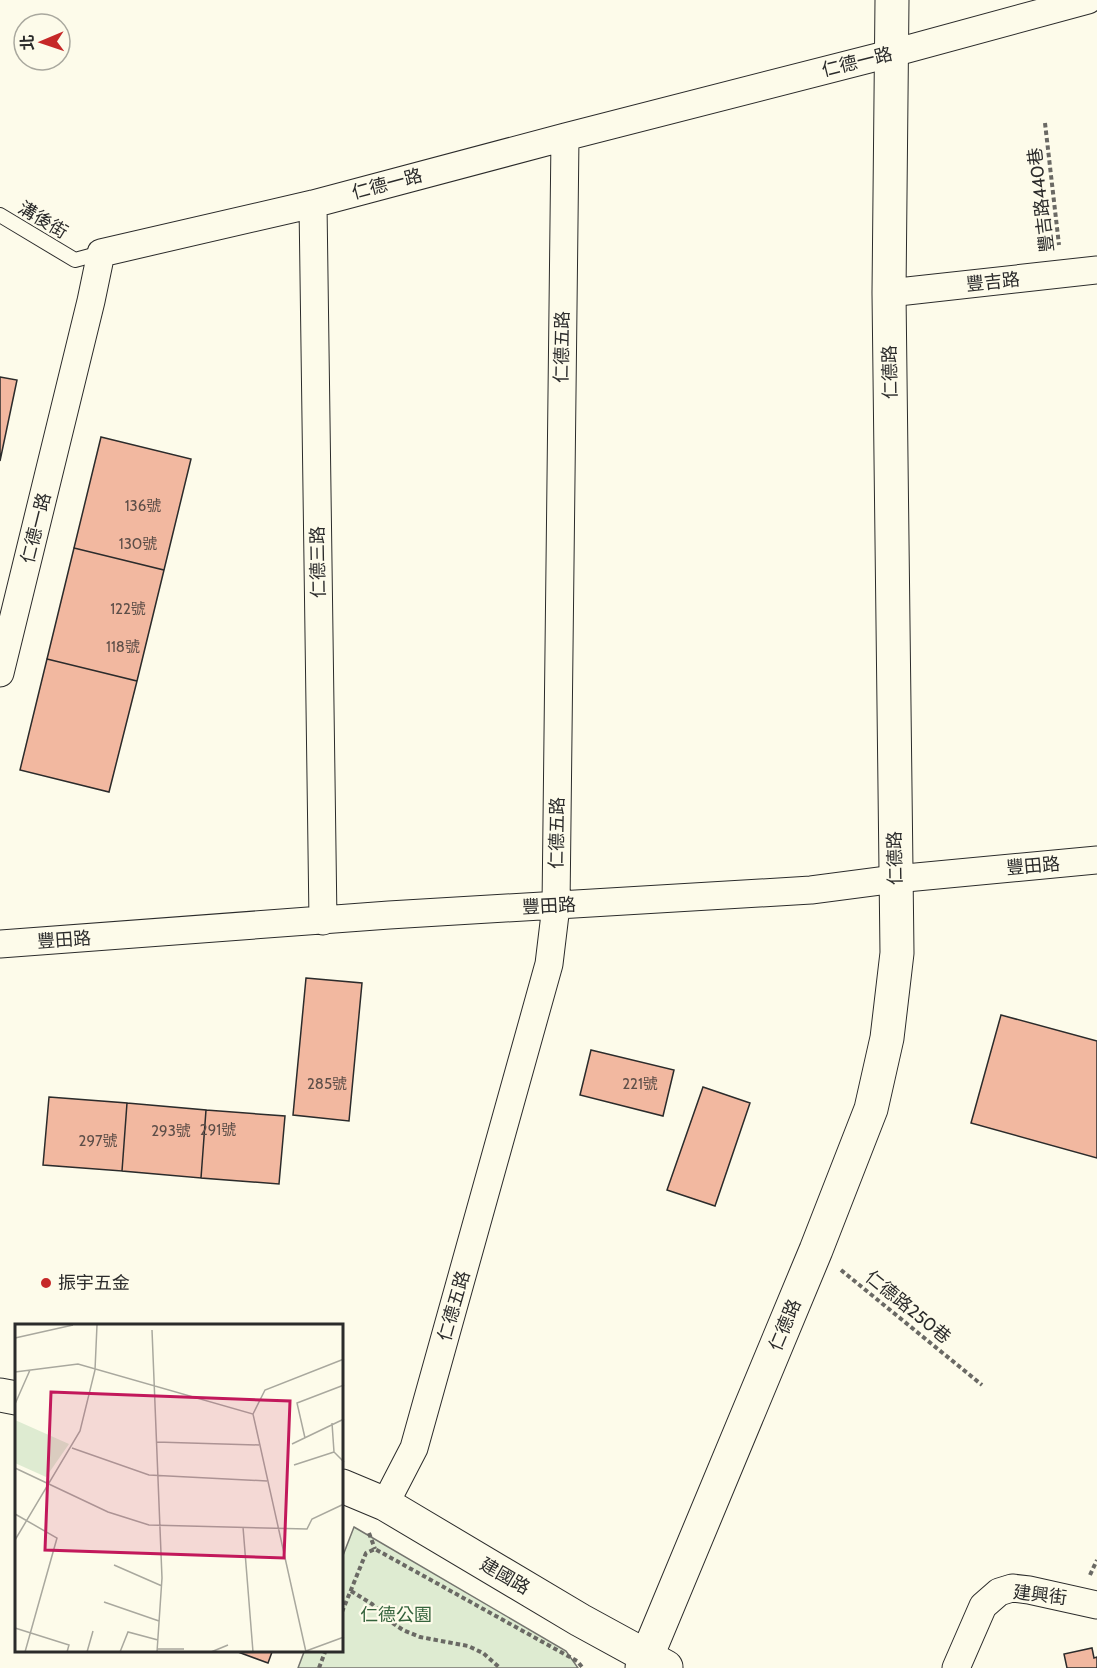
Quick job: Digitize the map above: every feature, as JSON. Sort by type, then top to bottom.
[{"type":"street","name":"仁德路","points":[[652,1664],[871,1109],[886,1038],[897,953],[890,293],[892,0]]},
{"type":"street","name":"仁德一路","points":[[0,673],[101,253],[313,204],[1089,0]]},
{"type":"street","name":"仁德五路","points":[[385,1504],[414,1448],[549,964],[556,906],[565,137]]},
{"type":"street","name":"仁德三路","points":[[313,204],[323,921]]},
{"type":"street","name":"豐吉路","points":[[890,293],[1097,270]]},
{"type":"street","name":"豐田路","points":[[0,944],[490,909],[811,890],[895,879],[1097,860]]},
{"type":"street","points":[[0,1395],[15,1398]]},
{"type":"street","name":"建國路","points":[[344,1487],[385,1504],[652,1664]]},
{"type":"street","name":"建興街","points":[[956,1668],[983,1606],[999,1592],[1012,1588],[1047,1592],[1097,1605]]},
{"type":"lane","name":"溝後街","points":[[0,215],[75,260],[101,253]]},
{"type":"path","name":"豐吉路440巷","points":[[1045,123],[1063,274]]},
{"type":"path","name":"仁德路250巷","points":[[816,1251],[982,1385]]},
{"type":"path","points":[[344,1607],[366,1553],[375,1549],[577,1661],[583,1668]]},
{"type":"path","points":[[351,1591],[372,1604],[388,1620],[403,1630],[420,1637],[468,1646],[483,1653],[500,1668]]},
{"type":"path","points":[[319,1668],[326,1653]]},
{"type":"green space","name":"仁德公園","points":[[354,1527],[566,1651],[578,1668],[298,1668],[304,1653],[344,1653],[344,1553]]},
{"type":"building","points":[[0,377],[17,380],[0,461]]},
{"type":"building","points":[[101,437],[191,459],[164,570],[74,548]]},
{"type":"building","points":[[74,548],[164,570],[137,681],[47,659]]},
{"type":"building","points":[[47,659],[137,681],[109,792],[20,770]]},
{"type":"building","points":[[306,978],[362,983],[349,1121],[293,1115]]},
{"type":"building","points":[[1001,1015],[1097,1041],[1097,1158],[971,1123]]},
{"type":"building","points":[[591,1050],[674,1070],[663,1116],[580,1095]]},
{"type":"building","points":[[703,1087],[750,1103],[715,1206],[667,1190]]},
{"type":"building","points":[[49,1097],[127,1103],[122,1171],[43,1165]]},
{"type":"building","points":[[127,1103],[206,1110],[201,1178],[122,1171]]},
{"type":"building","points":[[206,1110],[285,1116],[279,1184],[201,1178]]},
{"type":"building","points":[[1092,1648],[1094,1658],[1097,1657],[1097,1668],[1067,1668],[1064,1654]]},
{"type":"building","points":[[241,1653],[272,1653],[268,1663]]},
{"type":"place","name":"振宇五金","points":[[46,1283]]}]
